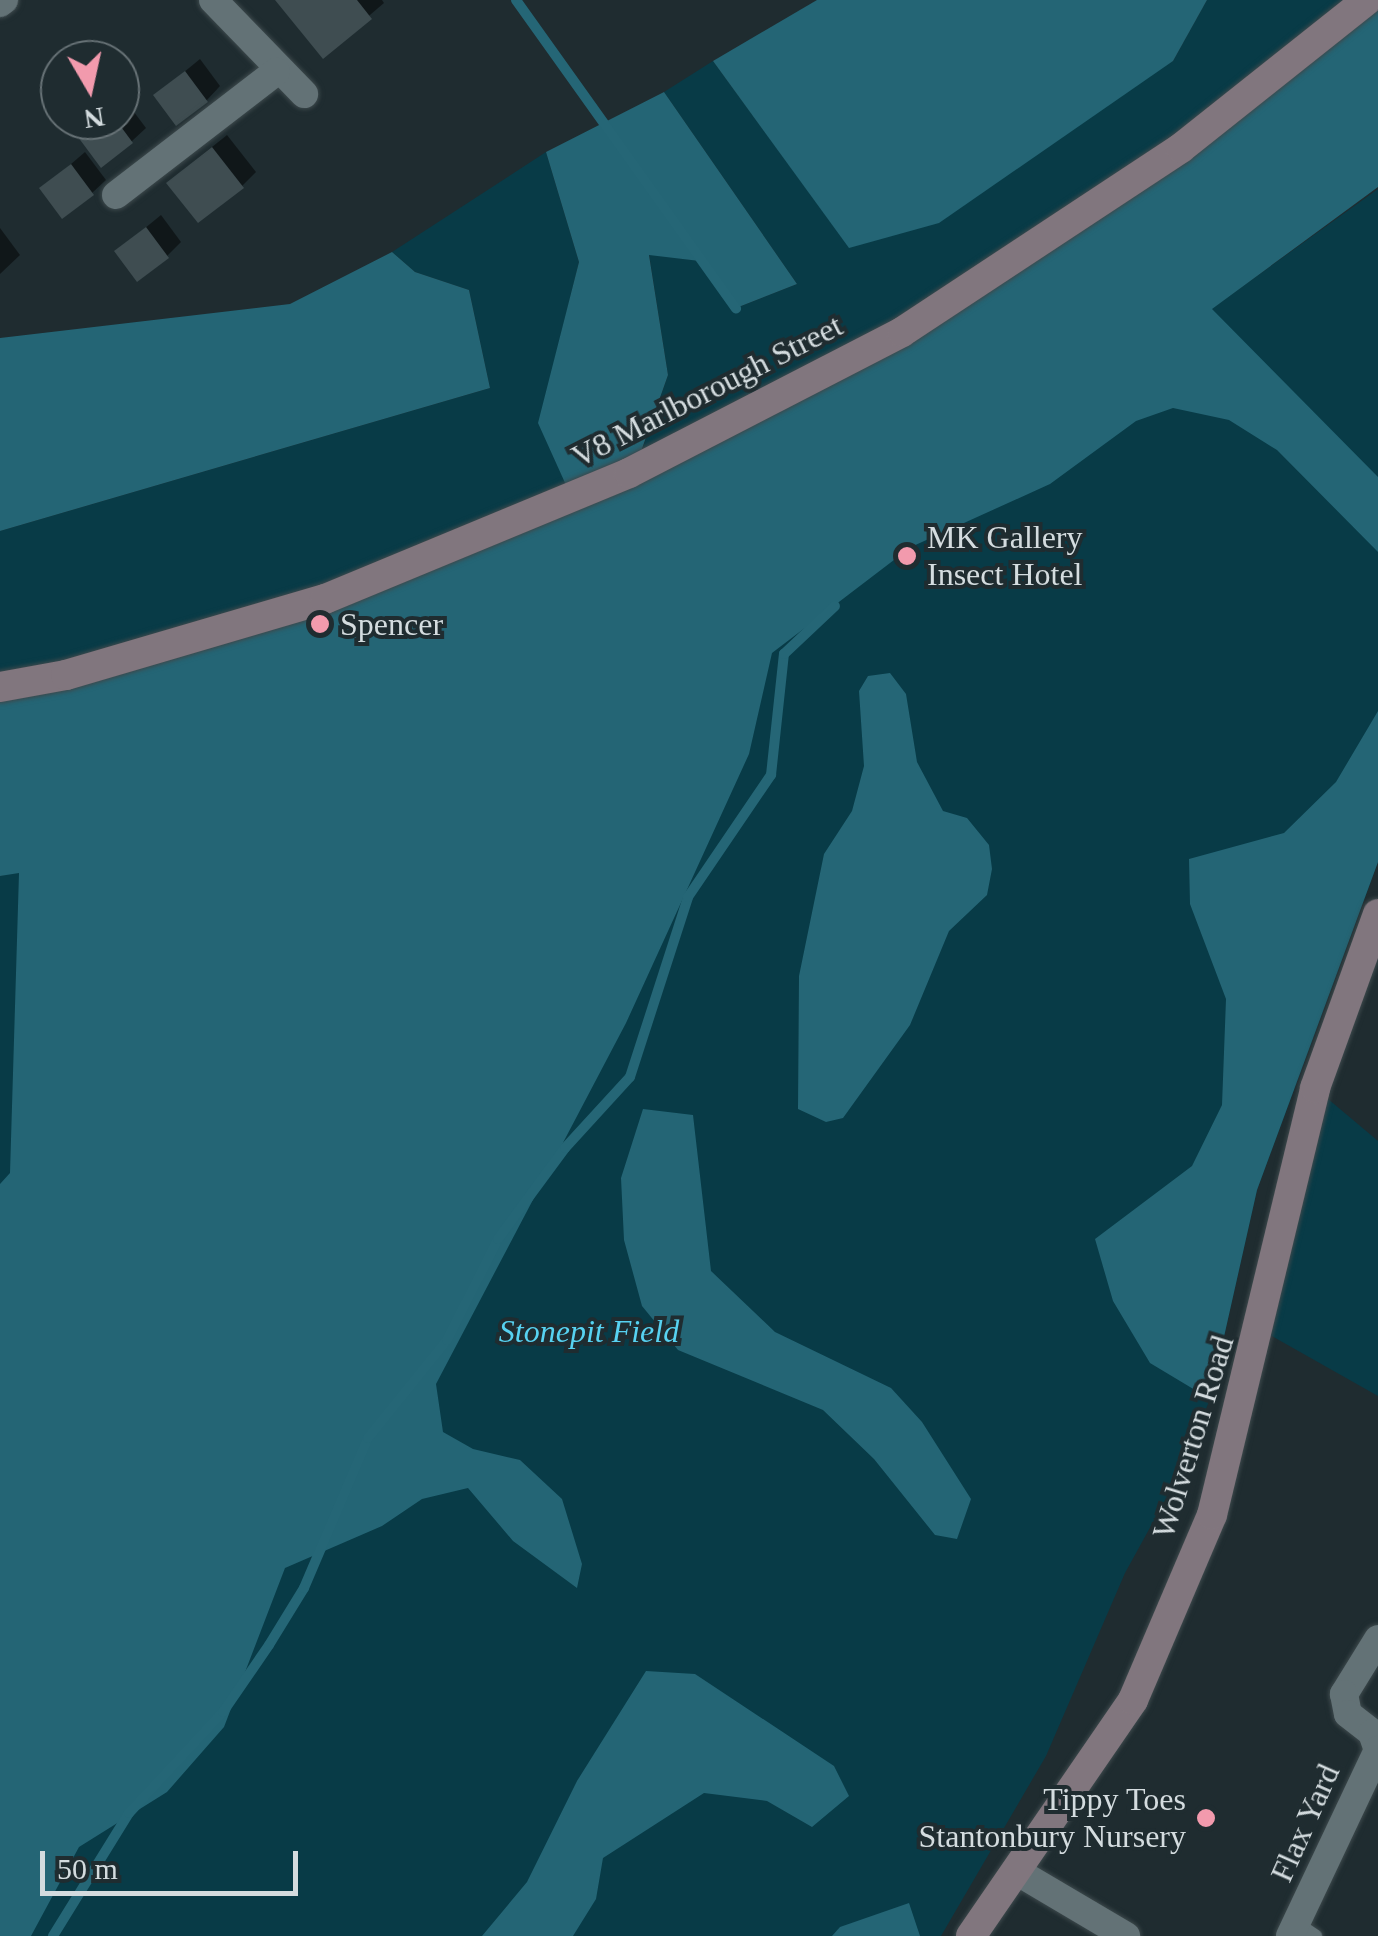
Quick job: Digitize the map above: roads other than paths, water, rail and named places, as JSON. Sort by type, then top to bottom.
[{"type":"street","points":[[213,0],[276,72],[304,94]]},
{"type":"street","name":"V8 Marlborough Street","points":[[0,687],[66,674],[326,599],[630,472],[902,332],[1182,148],[1356,3]]},
{"type":"street","points":[[116,195],[276,72]]},
{"type":"street","name":"Wolverton Road","points":[[970,1936],[1133,1700],[1212,1515],[1315,1088],[1378,914]]},
{"type":"street","name":"Flax Yard","points":[[1301,1932],[1378,1750],[1372,1733],[1348,1714],[1344,1694],[1378,1640]]},
{"type":"street","points":[[1016,1871],[1126,1936]]},
{"type":"waterway","points":[[516,0],[736,308]]},
{"type":"waterway","points":[[53,1936],[129,1813],[223,1712],[269,1645],[304,1588],[368,1438],[447,1340],[498,1239],[565,1148],[630,1077],[688,897],[771,775],[784,654],[835,606]]},
{"type":"place","name":"MK Gallery Insect Hotel","points":[[907,556]]},
{"type":"place","name":"Spencer","points":[[320,624]]},
{"type":"place","name":"Tippy Toes Stantonbury Nursery","points":[[1206,1818]]},
{"type":"park label","name":"Stonepit Field","points":[[589,1331]]}]
